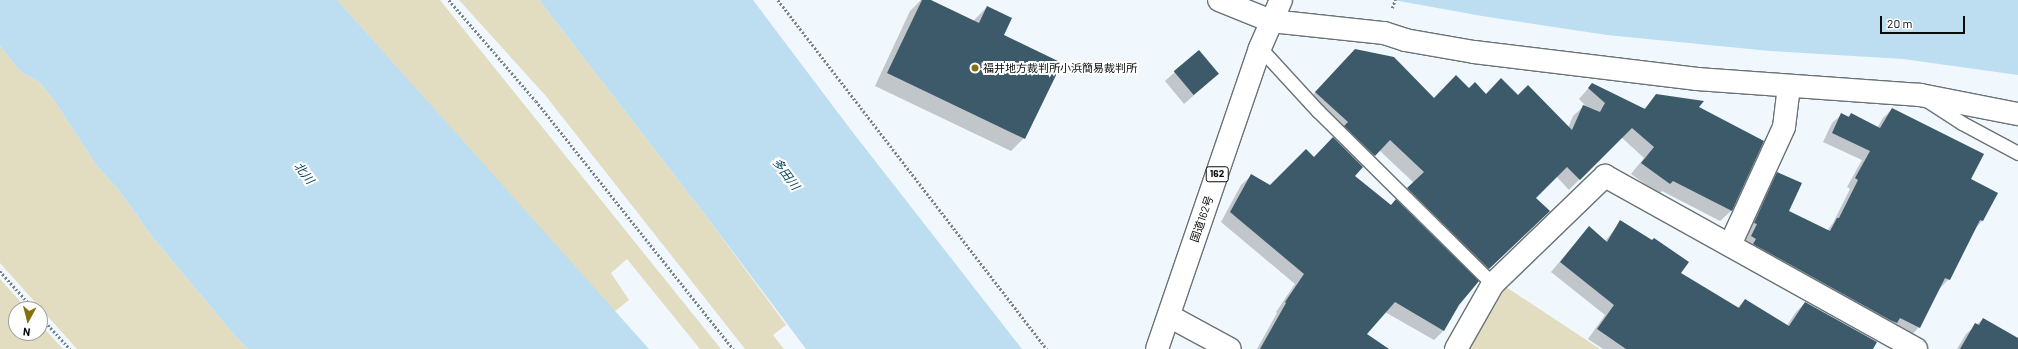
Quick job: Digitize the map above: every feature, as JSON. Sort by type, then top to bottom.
[{"type":"main road","points":[[1219,0],[1271,21],[1384,33],[1405,40],[1474,52],[1697,80],[1920,95],[2018,114]]},
{"type":"main road","name":"国道162号","points":[[1157,349],[1260,48],[1281,0]]},
{"type":"main road","points":[[1730,245],[1784,127],[1789,86]]},
{"type":"main road","points":[[1456,349],[1493,284],[1605,176],[1916,349]]},
{"type":"main road","points":[[1169,316],[1230,349]]},
{"type":"lane","points":[[1260,48],[1318,111],[1493,284]]},
{"type":"lane","points":[[1920,95],[1962,124],[2018,153]]},
{"type":"path","points":[[449,0],[536,101],[733,349]]},
{"type":"path","points":[[778,0],[1047,349]]},
{"type":"path","points":[[0,271],[27,301]]},
{"type":"path","points":[[48,325],[70,349]]},
{"type":"shaded area","points":[[337,0],[440,0],[721,349],[700,349],[627,259],[611,273],[629,300],[614,312]]},
{"type":"shaded area","points":[[459,0],[539,0],[706,216],[786,325],[773,335],[784,349],[745,349],[545,95]]},
{"type":"shaded area","points":[[0,46],[20,71],[39,82],[54,100],[97,166],[117,188],[154,239],[237,338],[248,349],[77,349],[48,317],[48,301],[34,301],[0,263]]},
{"type":"shaded area","points":[[0,279],[20,301],[8,301],[8,341],[48,341],[48,333],[63,349],[0,349]]},
{"type":"shaded area","points":[[1506,287],[1600,349],[1469,349]]},
{"type":"water","name":"北川","points":[[0,0],[337,0],[649,349],[248,349],[237,338],[154,239],[117,188],[97,166],[54,100],[39,82],[20,71],[0,46]]},
{"type":"water","name":"多田川","points":[[539,0],[753,0],[851,130],[1022,349],[806,349],[706,216]]},
{"type":"water","points":[[1393,0],[2018,0],[2018,75],[1903,59],[1770,51],[1607,35],[1482,16]]},
{"type":"building","name":"福井地方裁判所小浜簡易裁判所","points":[[922,0],[931,0],[979,23],[987,6],[1012,18],[1004,35],[1062,63],[1025,139],[887,73]]},
{"type":"building","points":[[1355,49],[1394,57],[1434,98],[1456,75],[1469,88],[1475,82],[1486,94],[1501,78],[1518,95],[1528,85],[1572,130],[1583,105],[1600,112],[1605,103],[1588,88],[1592,83],[1645,109],[1656,94],[1704,101],[1699,107],[1764,141],[1732,211],[1673,181],[1670,184],[1641,163],[1654,147],[1632,128],[1580,180],[1567,167],[1536,198],[1550,211],[1489,269],[1407,188],[1424,172],[1390,140],[1375,156],[1344,126],[1348,122],[1315,92]]},
{"type":"building","points":[[1199,50],[1219,74],[1194,95],[1174,71]]},
{"type":"building","points":[[1892,108],[1984,154],[1971,179],[1998,193],[1983,221],[1980,220],[1950,280],[1945,278],[1920,328],[1900,318],[1897,323],[1890,320],[1753,244],[1756,239],[1751,236],[1757,224],[1754,223],[1777,172],[1802,183],[1789,211],[1830,231],[1837,218],[1839,218],[1858,180],[1855,178],[1870,151],[1832,133],[1841,113],[1849,117],[1851,113],[1880,128]]},
{"type":"building","points":[[1333,137],[1363,167],[1355,176],[1391,205],[1396,199],[1479,281],[1459,305],[1444,331],[1395,302],[1367,334],[1389,349],[1260,349],[1286,303],[1285,302],[1304,274],[1230,212],[1251,174],[1270,185],[1306,149],[1314,157]]},
{"type":"building","points":[[1620,220],[1652,240],[1654,238],[1689,262],[1681,273],[1739,308],[1745,299],[1789,326],[1805,302],[1877,342],[1873,349],[1626,349],[1597,329],[1614,305],[1560,262],[1589,226],[1607,242]]},
{"type":"building","points":[[1983,318],[2018,338],[2018,349],[1960,349],[1975,323],[1979,325]]},
{"type":"place","name":"福井地方裁判所小浜簡易裁判所","points":[[975,68]]}]
